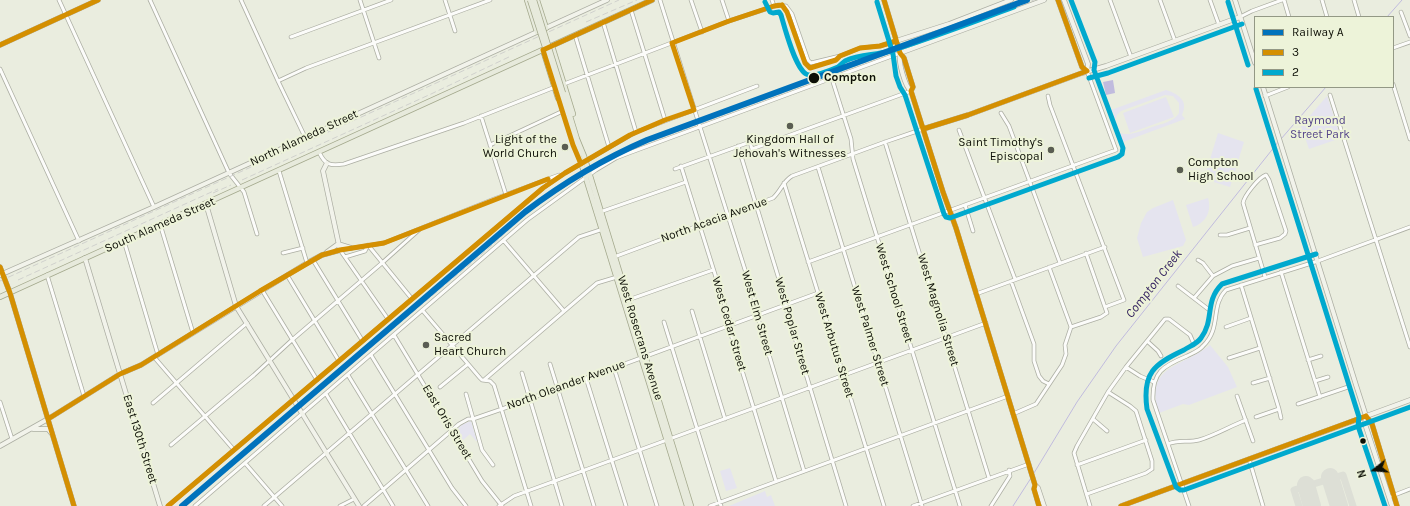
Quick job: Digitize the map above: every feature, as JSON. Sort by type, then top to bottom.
[{"type":"main road","points":[[527,0],[537,32]]},
{"type":"main road","points":[[530,0],[583,160]]},
{"type":"main road","points":[[534,0],[561,93]]},
{"type":"main road","points":[[537,0],[546,28]]},
{"type":"main road","name":"North Alameda Street","points":[[319,152],[652,0]]},
{"type":"main road","points":[[552,46],[564,84],[583,160]]},
{"type":"main road","points":[[543,50],[574,146],[583,160]]},
{"type":"main road","name":"South Alameda Street","points":[[0,297],[319,152]]},
{"type":"main road","name":"West Rosecrans Avenue","points":[[583,160],[668,439],[686,506]]},
{"type":"main road","name":"West Rosecrans Avenue","points":[[618,276],[628,300],[643,357]]},
{"type":"main road","name":"West Rosecrans Avenue","points":[[668,439],[691,506]]},
{"type":"street","points":[[59,0],[154,207]]},
{"type":"street","points":[[0,45],[98,0]]},
{"type":"street","points":[[150,0],[229,173],[244,192],[257,234]]},
{"type":"street","points":[[241,0],[305,138]]},
{"type":"street","points":[[360,0],[379,58]]},
{"type":"street","points":[[291,37],[391,0]]},
{"type":"street","points":[[445,0],[455,30]]},
{"type":"street","points":[[278,81],[306,68],[490,0]]},
{"type":"street","name":"North Alameda Street","points":[[2,275],[607,0]]},
{"type":"street","name":"West Elm Street","points":[[660,0],[672,43],[701,127],[758,311],[757,315],[804,471]]},
{"type":"street","points":[[691,0],[702,32]]},
{"type":"street","points":[[722,0],[729,21]]},
{"type":"street","points":[[772,0],[774,6]]},
{"type":"street","points":[[884,0],[900,53],[904,58],[913,87],[911,91],[1014,414],[1029,464],[1039,506]]},
{"type":"street","points":[[564,84],[729,21],[774,6],[786,6],[792,14],[808,60],[811,63],[840,56],[860,48],[880,46],[896,41],[1011,0]]},
{"type":"street","points":[[195,506],[527,220],[587,174],[616,158],[1044,0]]},
{"type":"street","points":[[808,262],[1116,150],[1087,72],[1082,67],[1058,0]]},
{"type":"street","points":[[1064,0],[1088,64],[1087,72]]},
{"type":"street","points":[[1110,0],[1131,57]]},
{"type":"street","points":[[1160,0],[1175,41]]},
{"type":"street","points":[[1210,0],[1219,25]]},
{"type":"street","points":[[1235,0],[1254,59]]},
{"type":"street","points":[[923,129],[968,115],[1106,66],[1283,0],[1289,16]]},
{"type":"street","points":[[1322,0],[1327,16]]},
{"type":"street","points":[[1354,0],[1359,16]]},
{"type":"street","points":[[631,10],[665,120]]},
{"type":"street","points":[[1401,12],[1410,36]]},
{"type":"street","points":[[603,22],[636,132]]},
{"type":"street","points":[[575,35],[609,147]]},
{"type":"street","points":[[1394,48],[1410,42]]},
{"type":"street","points":[[0,69],[78,241]]},
{"type":"street","name":"West School Street","points":[[832,79],[851,139],[852,154],[960,506]]},
{"type":"street","points":[[168,506],[522,205],[565,172],[583,160],[636,132],[758,86]]},
{"type":"street","points":[[319,152],[324,161],[327,163],[338,165],[350,163],[481,116],[555,87]]},
{"type":"street","points":[[1394,87],[1410,139]]},
{"type":"street","points":[[1263,88],[1366,416],[1372,424],[1397,506]]},
{"type":"street","points":[[1266,96],[1286,88]]},
{"type":"street","points":[[675,168],[750,142],[752,149],[911,91]]},
{"type":"street","points":[[1330,94],[1410,346]]},
{"type":"street","points":[[1048,96],[1050,105],[1124,300],[1105,307]]},
{"type":"street","points":[[490,145],[563,111]]},
{"type":"street","points":[[1001,113],[1008,126],[1060,263]]},
{"type":"street","points":[[481,116],[506,195]]},
{"type":"street","name":"North Acacia Avenue","points":[[612,257],[756,205],[773,198],[780,192],[784,183],[792,176],[923,129]]},
{"type":"street","points":[[959,130],[986,198],[1015,279]]},
{"type":"street","name":"West Magnolia Street","points":[[885,142],[912,224],[989,478]]},
{"type":"street","name":"West Poplar Street","points":[[738,146],[846,506]]},
{"type":"street","points":[[327,163],[323,171],[340,250],[388,319]]},
{"type":"street","name":"West Cedar Street","points":[[681,166],[730,322],[729,328],[776,481]]},
{"type":"street","name":"West Palmer Street","points":[[818,167],[922,504]]},
{"type":"street","points":[[279,171],[307,263]]},
{"type":"street","points":[[325,254],[384,242],[565,172]]},
{"type":"street","points":[[1255,245],[1280,238],[1285,234],[1285,229],[1270,180],[1266,175],[1260,178],[1244,199],[1242,204],[1265,277]]},
{"type":"street","points":[[599,213],[686,182]]},
{"type":"street","name":"West Arbutus Street","points":[[784,183],[884,506]]},
{"type":"street","points":[[206,204],[236,306],[358,506]]},
{"type":"street","points":[[964,205],[973,231]]},
{"type":"street","points":[[160,224],[193,333]]},
{"type":"street","points":[[1189,506],[1153,400],[1154,382],[1168,365],[1194,353],[1211,337],[1215,327],[1220,297],[1230,288],[1318,261],[1410,227]]},
{"type":"street","points":[[264,506],[579,237],[604,228]]},
{"type":"street","points":[[1220,235],[1227,235],[1250,228]]},
{"type":"street","points":[[171,445],[316,321],[420,229]]},
{"type":"street","points":[[504,240],[564,311]]},
{"type":"street","points":[[124,241],[156,356],[176,383],[234,450]]},
{"type":"street","points":[[338,244],[351,248]]},
{"type":"street","points":[[0,446],[48,419],[120,374],[156,356],[262,290],[325,254],[338,244]]},
{"type":"street","points":[[368,245],[412,299]]},
{"type":"street","points":[[345,257],[364,250],[368,245]]},
{"type":"street","points":[[976,294],[1105,247]]},
{"type":"street","points":[[283,253],[303,248]]},
{"type":"street","points":[[1071,328],[1101,317],[1107,313],[1086,253]]},
{"type":"street","name":"East 130th Street","points":[[85,258],[160,506]]},
{"type":"street","points":[[1194,298],[1213,276],[1232,266],[1259,258]]},
{"type":"street","points":[[313,260],[362,340]]},
{"type":"street","points":[[1198,260],[1203,263],[1213,276]]},
{"type":"street","points":[[0,267],[10,293],[74,506]]},
{"type":"street","points":[[1014,414],[1036,404],[1065,359],[1066,340],[1071,328],[1049,267]]},
{"type":"street","points":[[628,300],[714,270]]},
{"type":"street","points":[[1281,272],[1320,397]]},
{"type":"street","points":[[47,275],[84,396]]},
{"type":"street","points":[[287,275],[339,361]]},
{"type":"street","points":[[484,380],[597,283],[618,276]]},
{"type":"street","points":[[1011,281],[1034,344],[1034,361],[1039,376],[1043,381],[1049,384]]},
{"type":"street","points":[[1241,285],[1281,418]]},
{"type":"street","points":[[1178,286],[1208,309]]},
{"type":"street","points":[[262,290],[317,380]]},
{"type":"street","name":"North Oleander Avenue","points":[[364,506],[463,421],[473,419],[558,389],[818,293]]},
{"type":"street","points":[[423,311],[480,378],[493,382],[531,506]]},
{"type":"street","points":[[692,311],[726,419]]},
{"type":"street","points":[[1090,506],[1077,465],[1075,449],[1108,392],[1163,321],[1168,318],[1190,335],[1193,342]]},
{"type":"street","points":[[1226,327],[1251,318]]},
{"type":"street","points":[[664,322],[720,504]]},
{"type":"street","points":[[153,403],[247,323]]},
{"type":"street","points":[[501,506],[514,496],[986,323]]},
{"type":"street","name":"East Oris Street","points":[[394,335],[482,481],[501,506]]},
{"type":"street","points":[[1147,341],[1158,351],[1160,356]]},
{"type":"street","points":[[1229,358],[1260,348]]},
{"type":"street","points":[[371,355],[428,450],[452,488],[466,506]]},
{"type":"street","points":[[1308,360],[1321,356]]},
{"type":"street","points":[[440,387],[468,364]]},
{"type":"street","points":[[550,364],[594,506]]},
{"type":"street","points":[[1126,367],[1140,376],[1154,382]]},
{"type":"street","points":[[614,368],[657,506]]},
{"type":"street","points":[[522,373],[562,506]]},
{"type":"street","points":[[348,375],[428,506]]},
{"type":"street","points":[[1315,381],[1328,377]]},
{"type":"street","points":[[586,378],[626,506]]},
{"type":"street","points":[[1253,383],[1270,378]]},
{"type":"street","points":[[1298,404],[1348,387]]},
{"type":"street","points":[[1087,494],[1154,469],[1138,416],[1133,408],[1108,392]]},
{"type":"street","points":[[326,394],[393,506]]},
{"type":"street","points":[[466,394],[482,450],[493,465]]},
{"type":"street","points":[[710,506],[720,504],[832,460],[1008,396]]},
{"type":"street","points":[[1237,396],[1253,441]]},
{"type":"street","points":[[1121,506],[1410,400]]},
{"type":"street","points":[[0,402],[12,439]]},
{"type":"street","points":[[1256,417],[1279,409]]},
{"type":"street","points":[[1366,416],[1365,424],[1392,506]]},
{"type":"street","points":[[1093,419],[1107,431]]},
{"type":"street","points":[[1168,444],[1178,441],[1188,442],[1199,440],[1218,434],[1246,420]]},
{"type":"street","points":[[31,429],[48,429],[53,434]]},
{"type":"street","points":[[1077,465],[1146,440]]},
{"type":"street","points":[[1249,459],[1264,506]]},
{"type":"street","points":[[245,463],[282,506]]},
{"type":"street","points":[[913,506],[1029,464]]},
{"type":"street","points":[[991,506],[1010,476],[1009,470]]},
{"type":"street","points":[[1034,483],[1038,488],[1044,506]]},
{"type":"street","points":[[1389,497],[1410,489]]},
{"type":"street","points":[[340,506],[354,499]]},
{"type":"green space","points":[[1166,90],[1175,93],[1181,98],[1184,105],[1182,115],[1185,119],[1123,142],[1113,127],[1112,119],[1114,114],[1111,110]],"holes":[[[1165,95],[1173,96],[1179,103],[1179,113],[1174,119],[1135,133],[1123,134],[1119,132],[1116,127],[1115,120],[1121,111]]]},
{"type":"green space","name":"Raymond Street Park","points":[[1327,96],[1341,138],[1309,149],[1301,126]]},
{"type":"green space","points":[[1166,97],[1174,117],[1130,133],[1123,113]]},
{"type":"green space","points":[[1218,133],[1244,142],[1230,187],[1204,179]]},
{"type":"green space","points":[[1208,198],[1209,207],[1207,216],[1201,223],[1193,227],[1186,205]]},
{"type":"green space","points":[[1173,200],[1186,240],[1183,246],[1143,257],[1137,238],[1141,223],[1147,212]]},
{"type":"green space","points":[[1210,345],[1228,367],[1237,387],[1189,405],[1183,404],[1159,413],[1156,397],[1157,385],[1161,376],[1169,369]]},
{"type":"green space","points":[[471,421],[477,441],[470,434],[461,442],[455,431],[463,424]]},
{"type":"green space","points":[[730,468],[737,488],[726,491],[720,471]]},
{"type":"green space","points":[[765,491],[767,497],[771,495],[775,506],[729,506]]},
{"type":"shaded area","points":[[1113,80],[1115,93],[1106,95],[1103,82]]},
{"type":"waterway","name":"Compton Creek","points":[[1388,16],[1402,0]]},
{"type":"waterway","name":"Compton Creek","points":[[1281,139],[1325,88]]},
{"type":"waterway","name":"Compton Creek","points":[[1034,473],[1077,402],[1116,346],[1279,141]]},
{"type":"waterway","name":"Compton Creek","points":[[1013,506],[1031,478]]},
{"type":"taxiway","points":[[1299,506],[1294,490],[1343,475],[1353,506]]},
{"type":"runway","points":[[1330,477],[1339,506]]},
{"type":"runway","points":[[1306,485],[1312,506]]},
{"type":"tram line","points":[[961,24],[979,16]]},
{"type":"railway","points":[[0,281],[619,0]]},
{"type":"railway","points":[[586,22],[637,0]]},
{"type":"railway","points":[[186,506],[474,261],[534,208],[580,175],[618,155],[644,144],[1034,0]]},
{"type":"railway","points":[[242,180],[511,56]]},
{"type":"railway","points":[[213,193],[231,185]]},
{"type":"railway","points":[[18,280],[218,189]]},
{"type":"rail line","name":"A","points":[[182,506],[525,212],[584,172],[647,140],[1027,0]]},
{"type":"transit line","name":"3","points":[[0,45],[98,0]]},
{"type":"transit line","name":"3","points":[[581,164],[573,145],[543,50],[652,0]]},
{"type":"transit line","name":"3","points":[[884,0],[900,53],[904,58],[913,87],[911,91],[956,228],[1035,485],[1034,489],[1039,506]]},
{"type":"transit line","name":"3","points":[[923,129],[968,115],[1087,71],[1082,67],[1058,0]]},
{"type":"transit line","name":"2","points":[[877,2],[893,54],[896,76],[905,95],[944,214],[946,217],[950,218],[1118,157],[1122,154],[1123,148],[1094,70],[1095,62],[1071,0]]},
{"type":"transit line","name":"2","points":[[765,2],[770,12],[779,12],[781,15],[794,56],[802,70],[809,75],[831,70],[851,58],[884,53],[906,46],[1014,7]]},
{"type":"transit line","name":"2","points":[[1228,2],[1248,65]]},
{"type":"transit line","name":"3","points":[[782,5],[787,12],[805,63],[810,68],[836,60],[840,56],[860,48],[880,46],[896,41]]},
{"type":"transit line","name":"3","points":[[168,506],[543,188],[565,173],[630,135],[665,120],[694,110],[672,43],[729,21],[774,6],[782,5]]},
{"type":"transit line","name":"2","points":[[1089,78],[1108,73],[1242,24]]},
{"type":"transit line","name":"2","points":[[1256,89],[1359,417],[1358,426],[1385,506]]},
{"type":"transit line","name":"3","points":[[48,419],[120,374],[141,365],[260,291],[322,255],[340,250],[384,243],[548,179]]},
{"type":"transit line","name":"2","points":[[1316,254],[1222,284],[1213,297],[1208,324],[1199,340],[1193,345],[1165,360],[1152,371],[1146,387],[1147,409],[1176,487],[1180,490],[1184,490],[1410,407]]},
{"type":"transit line","name":"3","points":[[0,267],[10,293],[74,506]]},
{"type":"transit line","name":"3","points":[[1366,416],[1372,424],[1397,506]]},
{"type":"transit line","name":"3","points":[[1121,506],[1366,416]]},
{"type":"place","name":"Compton","points":[[814,78]]},
{"type":"place","name":"Kingdom Hall of Jehovah's Witnesses","points":[[790,126]]},
{"type":"place","name":"Light of the World Church","points":[[565,147]]},
{"type":"place","name":"Saint Timothy's Episcopal","points":[[1051,150]]},
{"type":"place","name":"Compton High School","points":[[1180,170]]},
{"type":"place","name":"Sacred Heart Church","points":[[426,345]]}]
